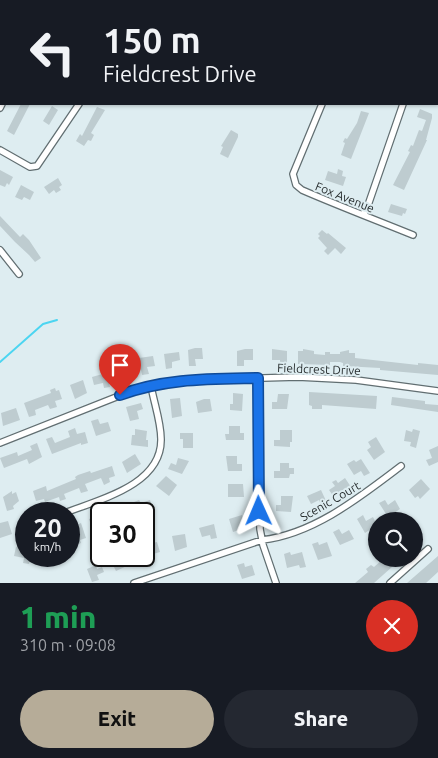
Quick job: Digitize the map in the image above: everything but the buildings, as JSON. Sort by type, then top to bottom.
[{"type":"street","points":[[0,150],[30,167],[37,166],[78,105]]},
{"type":"street","name":"Fox Avenue","points":[[322,105],[293,174],[294,182],[302,190],[352,212],[363,214],[413,235]]},
{"type":"street","points":[[363,214],[366,211],[403,105]]},
{"type":"street","points":[[0,250],[18,274]]},
{"type":"street","points":[[258,378],[259,493],[262,540],[276,583]]},
{"type":"street","name":"Fieldcrest Drive","points":[[0,443],[134,390],[188,380],[258,378],[356,380],[438,390]]},
{"type":"street","points":[[80,507],[130,487],[142,479],[152,468],[160,449],[161,437],[151,386]]},
{"type":"street","name":"Scenic Court","points":[[134,583],[262,540],[291,534],[354,501],[401,466]]},
{"type":"street","points":[[390,583],[428,548]]},
{"type":"waterway","points":[[0,362],[43,324],[57,320]]},
{"type":"route","points":[[120,395],[151,386],[188,380],[258,378],[259,511]]}]
